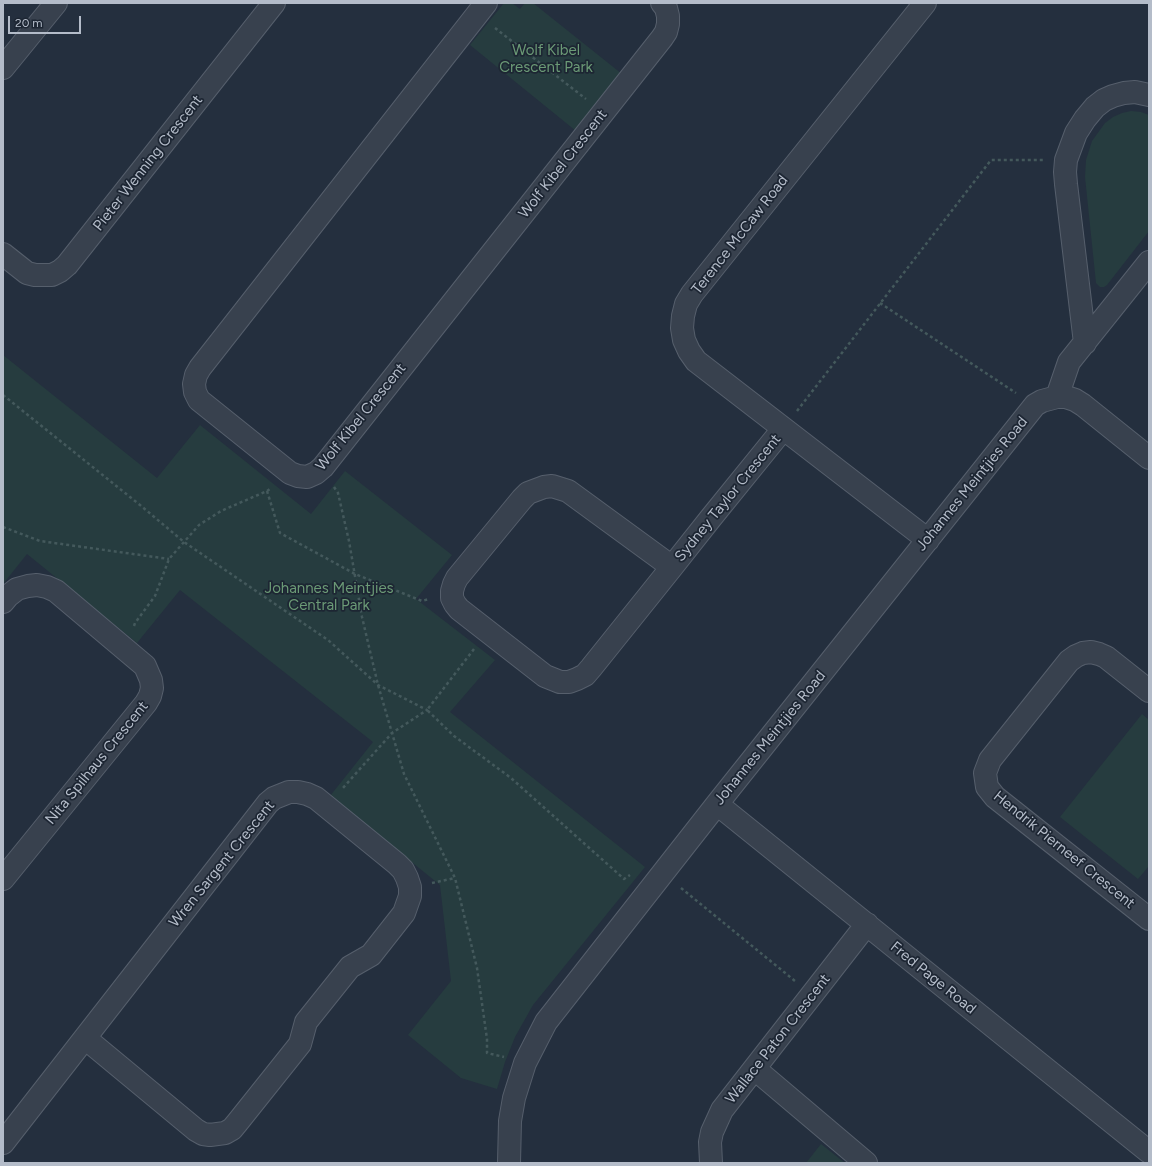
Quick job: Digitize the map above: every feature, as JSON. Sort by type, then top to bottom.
[{"type":"street","points":[[3,68],[56,3]]},
{"type":"street","name":"Pieter Wenning Crescent","points":[[3,254],[27,273],[35,275],[52,275],[67,265],[274,3]]},
{"type":"street","name":"Wolf Kibel Crescent","points":[[486,3],[210,355],[196,375],[194,384],[195,392],[199,400],[290,473],[308,477],[323,467],[662,38],[666,32],[668,24],[666,8],[662,3]]},
{"type":"street","name":"Terence McCaw Road","points":[[925,3],[692,294],[686,304],[683,322],[684,340],[696,361],[928,540]]},
{"type":"street","points":[[1085,343],[1066,184],[1066,160],[1076,133],[1095,107],[1104,100],[1124,93],[1135,92],[1149,95]]},
{"type":"street","points":[[1149,262],[1070,362],[1057,397],[1066,397],[1083,405],[1149,458]]},
{"type":"street","name":"Johannes Meintjies Road","points":[[509,1163],[510,1121],[514,1098],[525,1063],[546,1022],[717,804],[1035,405],[1042,401],[1057,397]]},
{"type":"street","name":"Sydney Taylor Crescent","points":[[672,567],[568,491],[552,486],[544,487],[528,493],[522,499],[457,578],[452,591],[452,598],[459,609],[545,676],[560,682],[569,682],[585,675],[591,668],[783,429]]},
{"type":"street","name":"Nita Spilhaus Crescent","points":[[3,602],[17,589],[28,586],[38,585],[56,591],[145,666],[151,680],[150,696],[146,703],[3,879]]},
{"type":"street","name":"Hendrik Pierneef Crescent","points":[[1149,691],[1106,657],[1091,652],[1076,656],[1069,661],[990,760],[986,767],[985,774],[987,787],[996,797],[1149,919]]},
{"type":"street","name":"Wren Sargent Crescent","points":[[3,1143],[268,803],[274,798],[289,792],[308,794],[323,804],[403,870],[410,887],[408,905],[404,913],[371,955],[350,967],[306,1022],[300,1044],[232,1129],[225,1133],[217,1135],[203,1134],[196,1130],[85,1038]]},
{"type":"street","name":"Fred Page Road","points":[[717,804],[1149,1152]]},
{"type":"street","name":"Wallace Paton Crescent","points":[[711,1163],[710,1142],[712,1132],[722,1110],[867,924]]},
{"type":"street","points":[[755,1069],[866,1163]]},
{"type":"path","points":[[494,27],[590,102]]},
{"type":"path","points":[[783,429],[991,160],[1066,160]]},
{"type":"path","points":[[880,303],[1035,405]]},
{"type":"path","points":[[3,395],[184,542],[328,640],[378,685],[427,710],[454,736],[511,778],[624,879],[635,871]]},
{"type":"path","points":[[323,467],[338,494],[349,540],[362,617],[378,685],[404,774],[455,878],[477,968],[487,1039],[487,1053],[525,1063]]},
{"type":"path","points":[[128,652],[135,623],[155,596],[169,559],[199,525],[221,511],[267,492],[290,473]]},
{"type":"path","points":[[267,492],[280,533],[355,574],[422,601],[452,591]]},
{"type":"path","points":[[3,527],[40,541],[169,559]]},
{"type":"path","points":[[323,804],[336,796],[392,733],[427,710],[488,632]]},
{"type":"path","points":[[678,885],[812,995]]},
{"type":"green space","name":"Wolf Kibel Crescent Park","points":[[504,3],[512,3],[520,9],[525,3],[533,3],[622,74],[576,131],[470,45]]},
{"type":"green space","points":[[1131,111],[1149,115],[1149,231],[1107,285],[1100,287],[1096,283],[1085,177],[1086,160],[1092,141],[1105,123],[1113,117]]},
{"type":"green space","name":"Johannes Meintjies Central Park","points":[[3,355],[157,478],[200,425],[311,514],[345,471],[452,555],[416,599],[495,660],[450,712],[645,867],[533,1005],[515,1037],[505,1062],[497,1089],[461,1078],[408,1035],[451,981],[440,885],[330,796],[373,742],[180,590],[137,643],[27,554],[3,584]]},
{"type":"green space","points":[[1142,714],[1149,720],[1149,866],[1138,879],[1060,817]]},
{"type":"green space","points":[[821,1144],[845,1163],[806,1163]]}]
